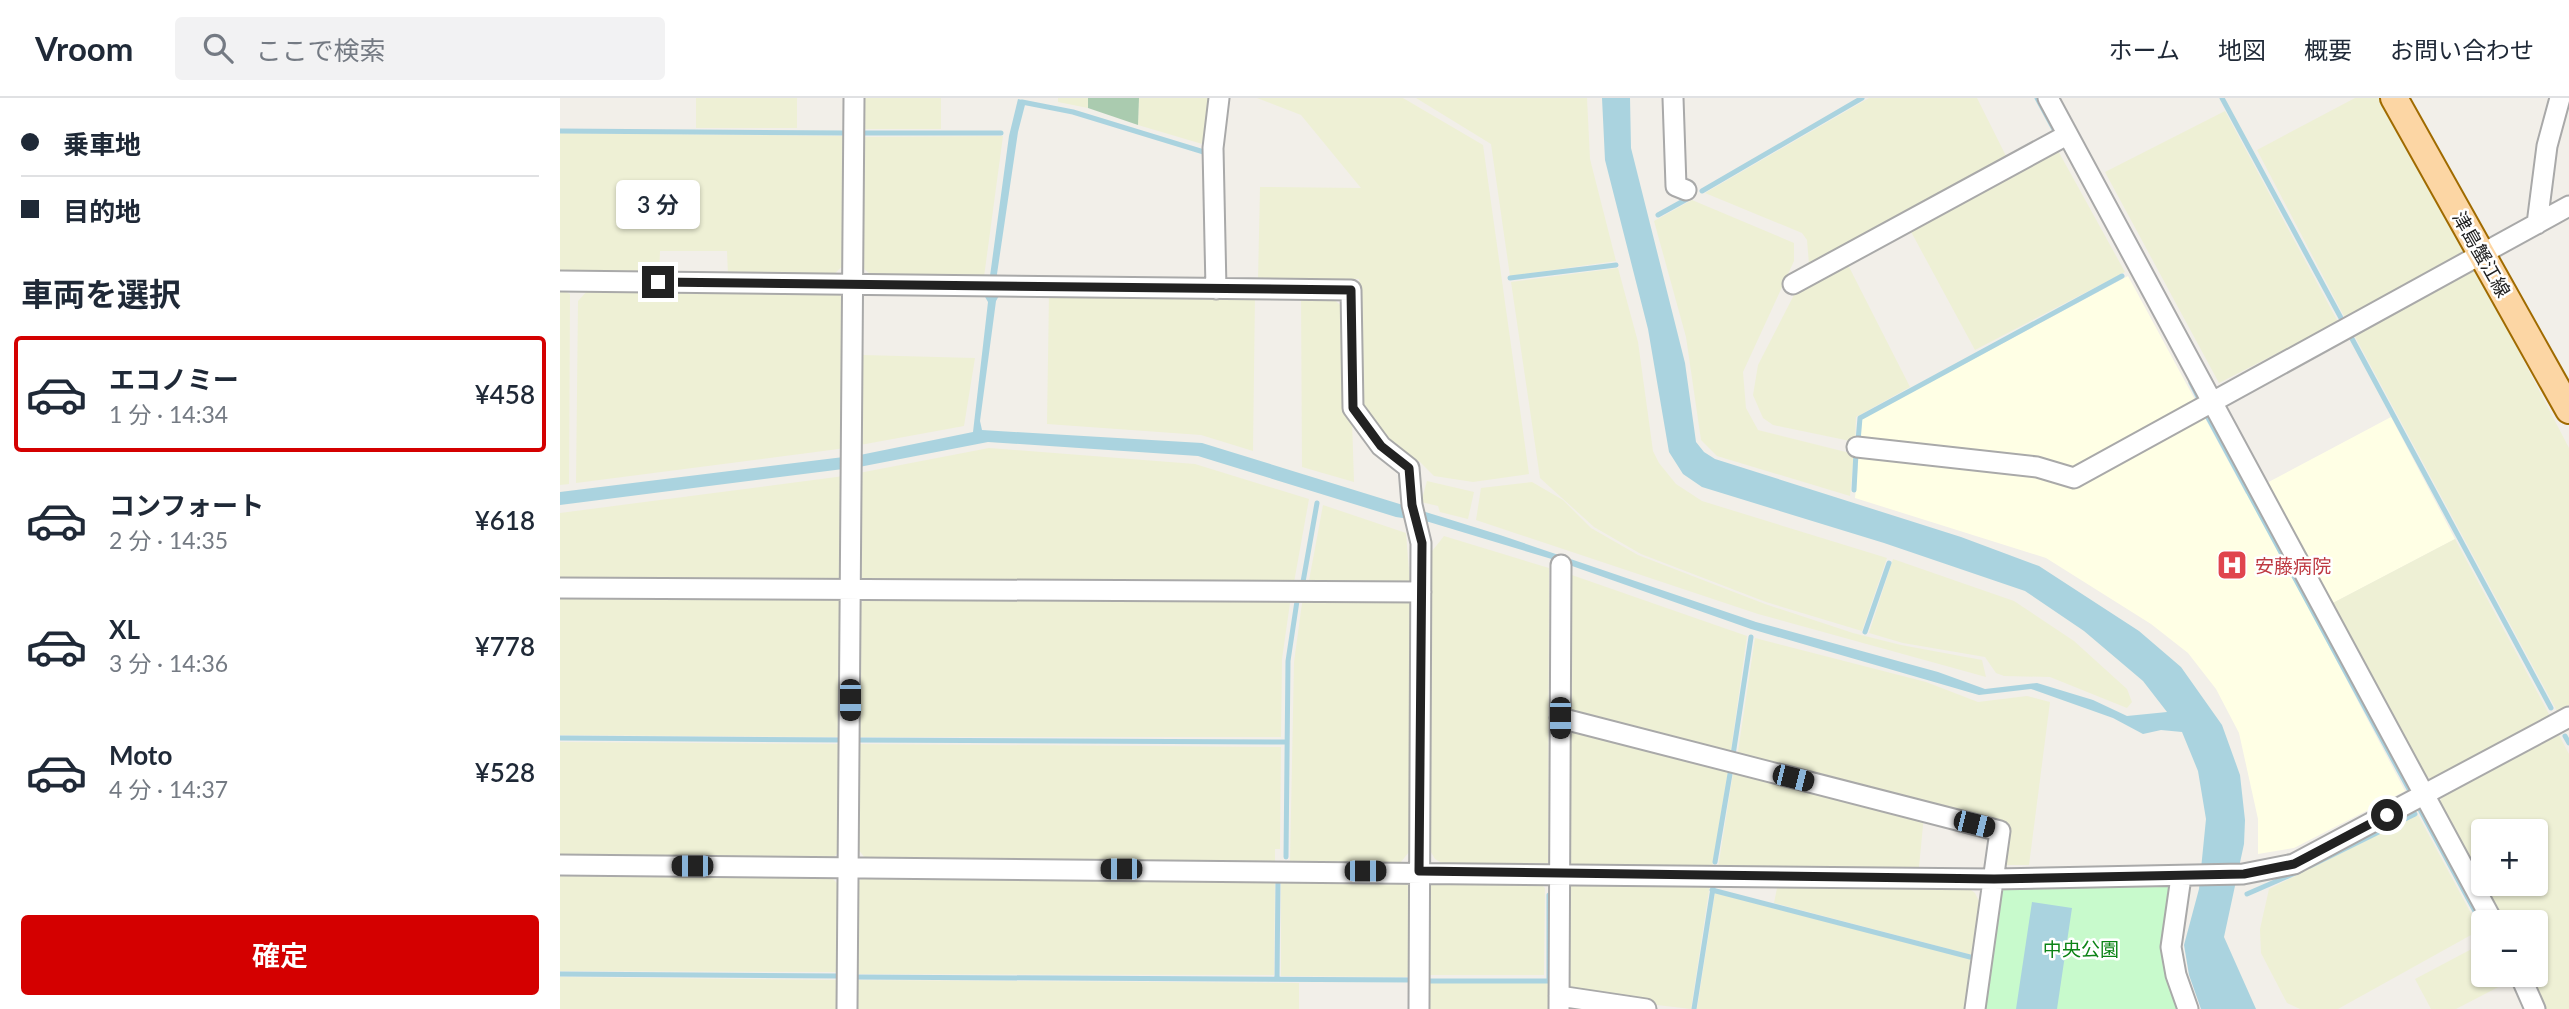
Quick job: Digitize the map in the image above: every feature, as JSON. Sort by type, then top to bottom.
[{"type":"main road","name":"津島蟹江線","points":[[2393,98],[2569,410]]},
{"type":"street","points":[[847,1009],[854,98]]},
{"type":"street","points":[[1216,289],[1213,148],[1219,98]]},
{"type":"street","points":[[1673,98],[1676,186],[1686,190]]},
{"type":"street","points":[[2048,98],[2211,400],[2417,798],[2486,910]]},
{"type":"street","points":[[2537,224],[2547,146],[2560,98]]},
{"type":"street","points":[[1793,284],[2067,135]]},
{"type":"street","points":[[1857,447],[2037,467],[2074,478],[2211,400],[2569,206]]},
{"type":"street","points":[[560,281],[1351,290],[1353,408],[1381,446],[1409,468],[1412,505],[1422,543],[1419,1009]]},
{"type":"street","points":[[1561,565],[1559,1003],[1646,1009]]},
{"type":"street","points":[[560,587],[1421,592]]},
{"type":"street","points":[[560,865],[1419,871],[1994,879],[2244,874],[2294,864],[2569,717]]},
{"type":"street","points":[[1560,718],[2000,831],[1975,1009]]},
{"type":"street","points":[[2188,1009],[2176,975],[2171,947],[2189,877]]},
{"type":"street","points":[[2526,987],[2535,1009]]},
{"type":"shaded area","points":[[696,98],[797,98],[797,128],[696,128]]},
{"type":"shaded area","points":[[861,98],[941,98],[941,129],[861,129]]},
{"type":"shaded area","points":[[1058,98],[1088,98],[1088,108],[1058,102]]},
{"type":"shaded area","points":[[1088,98],[1139,98],[1138,125],[1088,108]]},
{"type":"shaded area","points":[[1139,98],[1215,98],[1209,146],[1138,125]]},
{"type":"shaded area","points":[[1257,98],[1403,98],[1483,145],[1529,474],[1473,482],[1434,476],[1420,462],[1384,439],[1366,417],[1358,392],[1359,279],[1258,280],[1260,187],[1361,188],[1301,115]]},
{"type":"shaded area","points":[[1416,98],[1587,98],[1590,159],[1616,261],[1510,276],[1491,144]]},
{"type":"shaded area","points":[[1869,98],[1977,98],[2007,158],[1809,264],[1807,240],[1802,233],[1705,193]]},
{"type":"shaded area","points":[[2355,98],[2383,98],[2466,246],[2460,256],[2345,318],[2257,150]]},
{"type":"shaded area","points":[[2225,111],[2338,322],[2219,383],[2105,172]]},
{"type":"shaded area","points":[[560,133],[848,136],[848,261],[832,276],[728,275],[727,251],[660,251],[659,275],[560,274]]},
{"type":"shaded area","points":[[1003,136],[984,277],[873,276],[860,266],[861,137]]},
{"type":"shaded area","points":[[2056,147],[2125,272],[1975,350],[1909,228]]},
{"type":"shaded area","points":[[1692,200],[1794,243],[1794,261],[1743,372],[1746,408],[1758,430],[1854,454],[1850,496],[1717,456],[1701,440],[1686,337],[1654,221]]},
{"type":"shaded area","points":[[1846,261],[1910,387],[1856,417],[1855,442],[1773,425],[1763,418],[1753,395],[1758,365],[1796,291]]},
{"type":"shaded area","points":[[1618,268],[1638,342],[1653,451],[1659,463],[1676,484],[1702,501],[1887,558],[1862,631],[1766,602],[1641,554],[1594,527],[1540,478],[1511,282]]},
{"type":"shaded area","points":[[2468,269],[2477,271],[2569,448],[2569,705],[2557,711],[2352,331]]},
{"type":"shaded area","name":"安藤病院","points":[[2128,276],[2246,494],[2391,417],[2455,539],[2312,614],[2405,791],[2294,848],[2258,854],[2258,819],[2239,733],[2216,689],[2188,653],[2151,624],[2046,558],[1855,498],[1862,419]]},
{"type":"shaded area","points":[[560,288],[570,294],[569,484],[560,485]]},
{"type":"shaded area","points":[[589,289],[834,290],[846,301],[846,448],[576,483],[578,301]]},
{"type":"shaded area","points":[[1049,292],[1255,293],[1253,451],[1201,435],[1047,424]]},
{"type":"shaded area","points":[[1301,294],[1331,297],[1345,309],[1343,400],[1352,420],[1354,482],[1302,467]]},
{"type":"shaded area","points":[[862,355],[975,358],[964,426],[860,445]]},
{"type":"shaded area","points":[[989,448],[1195,464],[1309,499],[1293,588],[865,585],[858,579],[859,473]]},
{"type":"shaded area","points":[[844,476],[846,578],[840,584],[560,581],[560,513]]},
{"type":"shaded area","points":[[1427,481],[1474,492],[1468,519],[1440,512],[1438,506],[1421,502]]},
{"type":"shaded area","points":[[1532,482],[1563,500],[1591,528],[1638,555],[1765,604],[1853,633],[1982,660],[1986,677],[1758,614],[1476,520],[1481,488]]},
{"type":"shaded area","points":[[1323,505],[1406,533],[1410,583],[1308,586]]},
{"type":"shaded area","points":[[1444,536],[1549,568],[1548,863],[1442,863],[1435,859],[1428,847],[1429,555]]},
{"type":"shaded area","points":[[2455,539],[2550,716],[2435,779],[2422,776],[2329,605]]},
{"type":"shaded area","points":[[1893,559],[2014,601],[2074,641],[2127,689],[2132,702],[2127,708],[2050,677],[2004,676],[1996,673],[1985,657],[1903,643],[1869,633]]},
{"type":"shaded area","points":[[1566,573],[1747,636],[1730,757],[1570,716],[1566,709]]},
{"type":"shaded area","points":[[560,590],[841,594],[844,737],[560,735]]},
{"type":"shaded area","points":[[870,594],[1291,596],[1282,659],[1281,737],[858,737],[858,606]]},
{"type":"shaded area","points":[[1303,596],[1404,596],[1414,604],[1414,846],[1400,863],[1290,863],[1294,662]]},
{"type":"shaded area","points":[[1755,638],[1926,682],[1978,702],[2027,696],[2050,702],[2029,865],[2001,865],[2005,829],[1737,758]]},
{"type":"shaded area","points":[[1568,727],[1729,765],[1712,868],[1564,864]]},
{"type":"shaded area","points":[[2559,735],[2569,754],[2569,1009],[2542,1009],[2532,987],[2548,987],[2548,910],[2493,910],[2486,896],[2548,896],[2548,819],[2471,819],[2471,870],[2437,808],[2442,797]]},
{"type":"shaded area","points":[[560,742],[844,744],[843,847],[832,859],[560,858]]},
{"type":"shaded area","points":[[858,744],[1281,747],[1280,849],[1275,849],[1275,862],[866,859],[857,848]]},
{"type":"shaded area","points":[[1734,767],[1924,815],[1919,867],[1718,868]]},
{"type":"shaded area","points":[[2418,815],[2471,913],[2471,935],[2338,1009],[2300,1009],[2287,1003],[2261,953],[2260,929],[2269,889]]},
{"type":"shaded area","points":[[560,874],[830,876],[841,887],[841,972],[560,971]]},
{"type":"shaded area","points":[[863,877],[1275,879],[1274,975],[853,974],[853,888]]},
{"type":"shaded area","points":[[1281,879],[1411,880],[1415,977],[1281,976]]},
{"type":"shaded area","points":[[1538,881],[1545,888],[1544,975],[1425,975],[1425,889],[1432,882]]},
{"type":"shaded area","points":[[1573,883],[1710,884],[1691,1009],[1572,995],[1566,990],[1569,888]]},
{"type":"shaded area","points":[[1778,883],[1967,887],[1975,893],[1982,907],[1976,956],[1774,903]]},
{"type":"shaded area","points":[[1715,893],[1975,960],[1968,1009],[1697,1009]]},
{"type":"shaded area","points":[[2471,949],[2471,987],[2498,987],[2456,1009],[2431,1009],[2415,979]]},
{"type":"shaded area","points":[[560,977],[840,980],[840,1009],[560,1009]]},
{"type":"shaded area","points":[[853,980],[1299,983],[1299,1009],[853,1009]]},
{"type":"shaded area","points":[[1423,983],[1552,983],[1552,1009],[1423,1009]]},
{"type":"green space","name":"中央公園","points":[[2169,887],[2173,892],[2181,1009],[1982,1009],[2001,892],[2006,888]]},
{"type":"water","points":[[1602,98],[1630,98],[1631,148],[1685,363],[1696,442],[1704,452],[1715,459],[1961,537],[2039,566],[2139,631],[2181,667],[2222,725],[2240,775],[2245,820],[2244,844],[2224,937],[2256,1009],[2201,1009],[2189,975],[2184,945],[2199,889],[2206,819],[2198,771],[2182,732],[2161,730],[2143,734],[2113,718],[2031,689],[1979,695],[1751,629],[1555,560],[1429,522],[1396,517],[1198,456],[988,442],[859,467],[560,505],[560,492],[860,455],[973,432],[988,302],[984,295],[990,276],[1009,136],[1018,99],[1026,101],[1018,132],[997,274],[1000,294],[996,301],[980,421],[982,430],[1202,443],[1500,535],[1756,622],[1938,672],[1985,689],[2037,683],[2093,700],[2127,716],[2167,712],[2143,681],[2084,631],[2025,591],[1884,543],[1702,487],[1683,474],[1669,452],[1648,329],[1605,160]]},
{"type":"water","points":[[2032,902],[2072,908],[2057,1009],[2016,1009]]},
{"type":"waterway","points":[[1702,191],[1862,98]]},
{"type":"waterway","points":[[2037,98],[2056,133]]},
{"type":"waterway","points":[[2222,98],[2341,318]]},
{"type":"waterway","points":[[1022,102],[1073,112],[1207,153]]},
{"type":"waterway","points":[[560,131],[846,133]]},
{"type":"waterway","points":[[863,133],[1001,133]]},
{"type":"waterway","points":[[1658,215],[1687,199]]},
{"type":"waterway","points":[[1510,278],[1616,265]]},
{"type":"waterway","points":[[1858,441],[1860,418],[2122,276]]},
{"type":"waterway","points":[[2350,335],[2551,708]]},
{"type":"waterway","points":[[2191,383],[2199,399]]},
{"type":"waterway","points":[[2205,412],[2474,910]]},
{"type":"waterway","points":[[1854,490],[1856,452]]},
{"type":"waterway","points":[[1303,582],[1317,503]]},
{"type":"waterway","points":[[1865,632],[1889,563]]},
{"type":"waterway","points":[[1286,857],[1288,661],[1297,601]]},
{"type":"waterway","points":[[1733,755],[1751,637]]},
{"type":"waterway","points":[[2565,736],[2569,743]]},
{"type":"waterway","points":[[560,738],[843,740]]},
{"type":"waterway","points":[[859,740],[1287,742]]},
{"type":"waterway","points":[[1715,862],[1731,768]]},
{"type":"waterway","points":[[2310,866],[2415,814]]},
{"type":"waterway","points":[[2247,894],[2302,870]]},
{"type":"waterway","points":[[1277,979],[1278,879]]},
{"type":"waterway","points":[[1694,1009],[1713,888]]},
{"type":"waterway","points":[[1712,890],[1970,957]]},
{"type":"waterway","points":[[1425,981],[1549,981],[1549,895]]},
{"type":"waterway","points":[[560,974],[840,976]]},
{"type":"waterway","points":[[855,977],[1413,980]]},
{"type":"place","name":"安藤病院","points":[[2232,565]]},
{"type":"route","points":[[658,282],[1351,290],[1353,408],[1381,446],[1409,468],[1412,505],[1422,543],[1419,871],[1994,879],[2197,877],[2268,871],[2294,864],[2387,815]]}]
